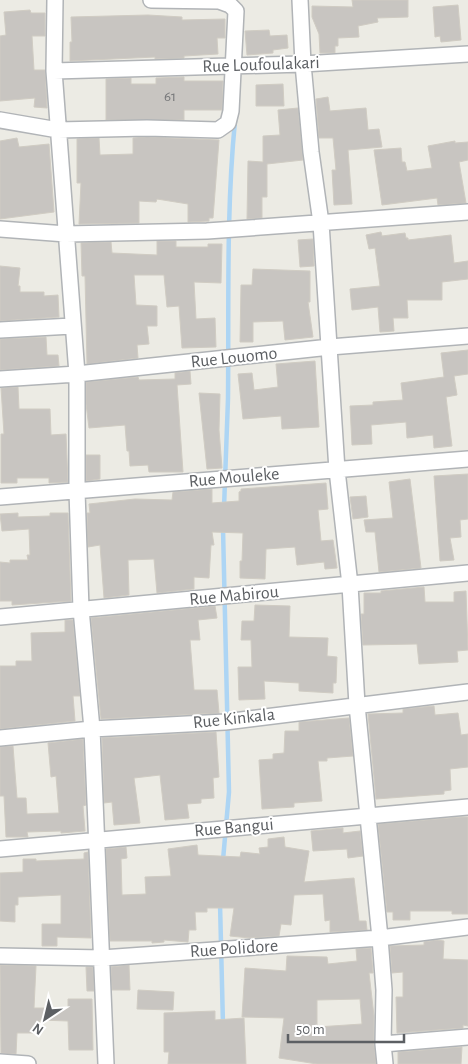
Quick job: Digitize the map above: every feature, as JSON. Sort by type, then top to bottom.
[{"type":"street","points":[[55,0],[54,71],[77,374],[77,491],[81,609],[92,729],[106,1064]]},
{"type":"street","points":[[0,120],[58,130],[147,128],[218,130],[228,123],[232,111],[236,11],[230,5],[219,0],[151,0]]},
{"type":"street","points":[[300,0],[303,64],[311,152],[321,222],[337,470],[350,585],[356,705],[380,938],[384,990],[383,1044],[385,1064]]},
{"type":"street","name":"Rue Loufoulakari","points":[[54,71],[303,64],[468,54]]},
{"type":"street","points":[[0,229],[66,234],[207,231],[468,212]]},
{"type":"street","points":[[0,330],[72,326]]},
{"type":"street","name":"Rue Louomo","points":[[0,379],[77,374],[330,347],[468,336]]},
{"type":"street","name":"Rue Mouleke","points":[[0,497],[468,459]]},
{"type":"street","name":"Rue Mabirou","points":[[0,617],[468,573]]},
{"type":"street","name":"Rue Kinkala","points":[[0,738],[92,729],[225,722],[468,692]]},
{"type":"street","name":"Rue Bangui","points":[[0,849],[468,806]]},
{"type":"street","name":"Rue Polidore","points":[[0,956],[102,958],[380,938],[468,927]]},
{"type":"street","points":[[383,1044],[468,1037]]},
{"type":"street","points":[[0,1062],[28,1064]]},
{"type":"building","points":[[352,0],[408,0],[408,17],[377,18],[378,22],[358,26],[359,37],[338,38],[338,46],[335,46],[335,53],[320,53],[319,34],[312,17],[312,6],[353,7]]},
{"type":"building","points":[[458,5],[461,40],[441,42],[440,36],[435,37],[433,7]]},
{"type":"building","points":[[30,10],[31,13],[45,13],[45,36],[32,36],[34,70],[45,70],[47,108],[34,107],[35,98],[0,101],[0,36],[6,35],[4,12]]},
{"type":"building","points":[[148,15],[182,17],[182,20],[225,19],[225,38],[217,38],[218,54],[184,56],[184,58],[155,59],[155,57],[70,61],[70,42],[72,42],[71,17]]},
{"type":"building","points":[[269,30],[270,36],[287,35],[288,48],[273,50],[273,53],[247,55],[245,31]]},
{"type":"building","points":[[184,77],[184,81],[223,81],[222,110],[184,110],[184,120],[106,120],[106,79],[131,78],[131,84],[156,84],[156,78]]},
{"type":"building","points":[[283,84],[284,106],[256,106],[256,85]]},
{"type":"building","points":[[328,97],[330,111],[366,108],[368,130],[379,129],[382,147],[348,150],[352,204],[334,205],[332,170],[336,170],[333,138],[319,138],[316,99]]},
{"type":"building","points":[[298,108],[303,160],[267,164],[267,197],[262,197],[262,218],[247,219],[248,161],[263,162],[263,136],[280,135],[278,110]]},
{"type":"building","points":[[17,138],[19,147],[49,144],[54,212],[0,219],[0,141]]},
{"type":"building","points":[[99,138],[100,155],[133,154],[133,138],[219,140],[213,218],[209,218],[209,221],[188,222],[188,204],[157,199],[156,202],[139,201],[139,223],[79,224],[81,183],[77,183],[77,139]]},
{"type":"building","points":[[455,141],[455,143],[468,142],[468,160],[459,162],[466,203],[438,205],[437,198],[382,205],[374,150],[401,148],[402,162],[405,162],[407,171],[432,168],[428,146]]},
{"type":"building","points":[[381,232],[382,236],[405,233],[408,240],[451,235],[454,263],[468,261],[468,279],[442,282],[442,300],[407,300],[408,318],[393,318],[394,331],[380,332],[378,307],[352,310],[350,289],[380,286],[375,248],[369,249],[366,235]]},
{"type":"building","points":[[313,239],[314,266],[300,267],[298,240]]},
{"type":"building","points":[[157,241],[176,241],[176,247],[208,247],[208,244],[222,244],[221,283],[194,282],[196,319],[215,318],[216,347],[182,348],[179,306],[167,307],[164,275],[134,275],[136,305],[157,306],[157,326],[147,326],[149,344],[137,345],[138,358],[87,364],[85,276],[82,276],[81,243],[111,242],[112,253],[157,255]]},
{"type":"building","points":[[0,266],[20,268],[18,286],[20,286],[20,292],[44,292],[44,296],[58,295],[59,317],[0,321]]},
{"type":"building","points":[[253,269],[310,271],[310,302],[308,302],[313,337],[285,340],[283,321],[253,322],[253,342],[240,342],[241,285],[252,285]]},
{"type":"building","points":[[46,337],[47,355],[58,355],[59,366],[0,370],[0,339]]},
{"type":"building","points":[[468,350],[468,374],[454,376],[457,395],[446,397],[452,446],[434,448],[433,435],[407,438],[406,422],[371,425],[372,444],[352,445],[350,406],[373,405],[373,402],[403,400],[401,383],[444,377],[441,353]]},
{"type":"building","points":[[315,361],[319,427],[282,429],[281,416],[243,419],[238,374],[252,373],[254,390],[278,387],[276,364]]},
{"type":"building","points":[[190,371],[191,384],[177,385],[183,472],[149,472],[148,465],[130,466],[125,425],[89,428],[86,382],[138,377],[139,380],[175,379],[175,373]]},
{"type":"building","points":[[18,387],[19,409],[50,409],[51,435],[66,434],[68,482],[49,483],[49,478],[17,478],[17,483],[1,483],[1,434],[4,434],[1,388]]},
{"type":"building","points":[[199,393],[220,394],[219,430],[222,468],[207,469]]},
{"type":"building","points":[[86,455],[100,455],[100,479],[86,481]]},
{"type":"building","points":[[468,474],[468,519],[460,520],[461,537],[450,538],[454,560],[440,561],[434,476]]},
{"type":"building","points":[[410,479],[421,568],[379,572],[375,532],[366,532],[364,520],[393,518],[389,482]]},
{"type":"building","points":[[326,483],[328,509],[318,510],[321,541],[333,540],[337,568],[325,569],[324,562],[297,565],[295,547],[266,549],[265,579],[240,578],[243,533],[212,532],[214,545],[211,545],[209,578],[194,577],[194,589],[157,593],[154,559],[128,560],[129,595],[104,598],[100,545],[88,547],[87,513],[90,513],[89,504],[135,499],[172,500],[173,492],[212,489],[212,503],[239,501],[241,489]]},
{"type":"building","points":[[366,496],[368,517],[353,519],[350,497]]},
{"type":"building","points":[[18,513],[18,517],[50,516],[50,513],[68,513],[71,601],[12,605],[12,601],[0,601],[0,562],[10,563],[10,560],[28,560],[27,555],[30,555],[29,529],[2,531],[0,514]]},
{"type":"building","points":[[424,587],[425,602],[454,602],[454,592],[466,591],[468,650],[457,651],[458,662],[419,664],[417,644],[363,645],[361,614],[364,614],[364,593],[381,593],[381,591]]},
{"type":"building","points":[[255,605],[290,606],[289,637],[328,638],[327,656],[337,657],[336,683],[333,683],[333,693],[299,691],[299,683],[264,681],[265,699],[239,700],[238,667],[252,667],[251,640],[241,640],[242,621],[254,621]]},
{"type":"building","points":[[215,606],[217,618],[198,620],[200,640],[190,640],[194,690],[217,690],[219,713],[101,719],[91,618]]},
{"type":"building","points":[[65,620],[73,620],[80,696],[73,696],[75,721],[0,729],[0,666],[16,666],[16,661],[32,661],[31,633],[65,632]]},
{"type":"building","points":[[434,706],[435,715],[458,713],[461,735],[468,734],[468,767],[450,769],[451,790],[444,791],[444,794],[376,799],[368,714],[403,713],[403,709]]},
{"type":"building","points":[[349,718],[353,756],[327,758],[327,761],[318,761],[322,801],[294,803],[294,807],[262,809],[259,760],[273,759],[273,754],[284,753],[285,731],[299,731],[299,722]]},
{"type":"building","points":[[216,732],[219,777],[213,778],[214,798],[201,799],[201,803],[187,804],[189,818],[165,820],[160,775],[134,778],[140,823],[114,825],[112,802],[104,803],[102,738]]},
{"type":"building","points":[[83,739],[86,805],[83,806],[85,831],[61,833],[61,831],[27,832],[28,837],[6,837],[4,796],[0,796],[0,747],[13,746],[17,798],[26,798],[27,814],[59,813],[56,776],[51,777],[48,743]]},
{"type":"building","points":[[468,817],[468,914],[452,914],[452,911],[410,911],[410,920],[393,920],[393,912],[387,912],[378,824]]},
{"type":"building","points":[[343,828],[343,833],[360,831],[363,856],[348,858],[347,849],[313,851],[311,831]]},
{"type":"building","points":[[284,837],[285,847],[309,851],[304,882],[354,878],[359,921],[366,921],[367,930],[330,932],[330,920],[325,921],[323,894],[294,895],[291,925],[281,924],[279,936],[250,938],[230,936],[234,908],[207,908],[207,912],[195,912],[196,930],[189,930],[188,942],[164,940],[164,942],[152,943],[152,941],[110,941],[106,849],[126,847],[127,858],[121,859],[122,895],[146,894],[145,877],[171,876],[168,849],[197,845],[198,855],[240,857],[241,852],[260,854],[259,848],[268,847],[268,839]]},
{"type":"building","points":[[88,852],[91,938],[57,937],[57,946],[42,946],[42,924],[61,924],[61,895],[18,897],[18,905],[15,905],[15,922],[0,921],[0,873],[23,872],[23,859],[36,859],[36,861],[84,859],[84,853]]},
{"type":"building","points":[[444,941],[443,959],[468,960],[468,1026],[397,1033],[396,997],[403,997],[403,972],[392,973],[390,946],[424,945],[424,942]]},
{"type":"building","points":[[371,948],[373,973],[369,973],[374,1016],[376,1064],[317,1064],[279,1058],[284,1018],[242,1017],[245,968],[286,971],[287,956],[327,957],[328,964],[357,961],[356,949]],"holes":[[[360,999],[362,1024],[317,1027],[317,1000]]]},
{"type":"building","points":[[0,965],[36,966],[34,1008],[68,1008],[68,999],[92,999],[93,1050],[69,1050],[68,1021],[40,1020],[40,1033],[17,1033],[16,1054],[1,1053]]},
{"type":"building","points":[[129,965],[130,990],[112,990],[111,967]]},
{"type":"building","points":[[86,967],[93,967],[94,991],[87,991]]},
{"type":"building","points":[[138,990],[174,992],[173,1010],[137,1009]]},
{"type":"building","points":[[215,1011],[215,1020],[244,1018],[246,1064],[168,1064],[169,1052],[164,1052],[164,1013]]},
{"type":"building","points":[[462,1047],[461,1064],[398,1064],[398,1052]]},
{"type":"waterway","points":[[224,508],[228,398],[229,225],[235,121]]},
{"type":"waterway","points":[[223,528],[229,792],[223,860]]},
{"type":"waterway","points":[[220,903],[223,1025]]}]
